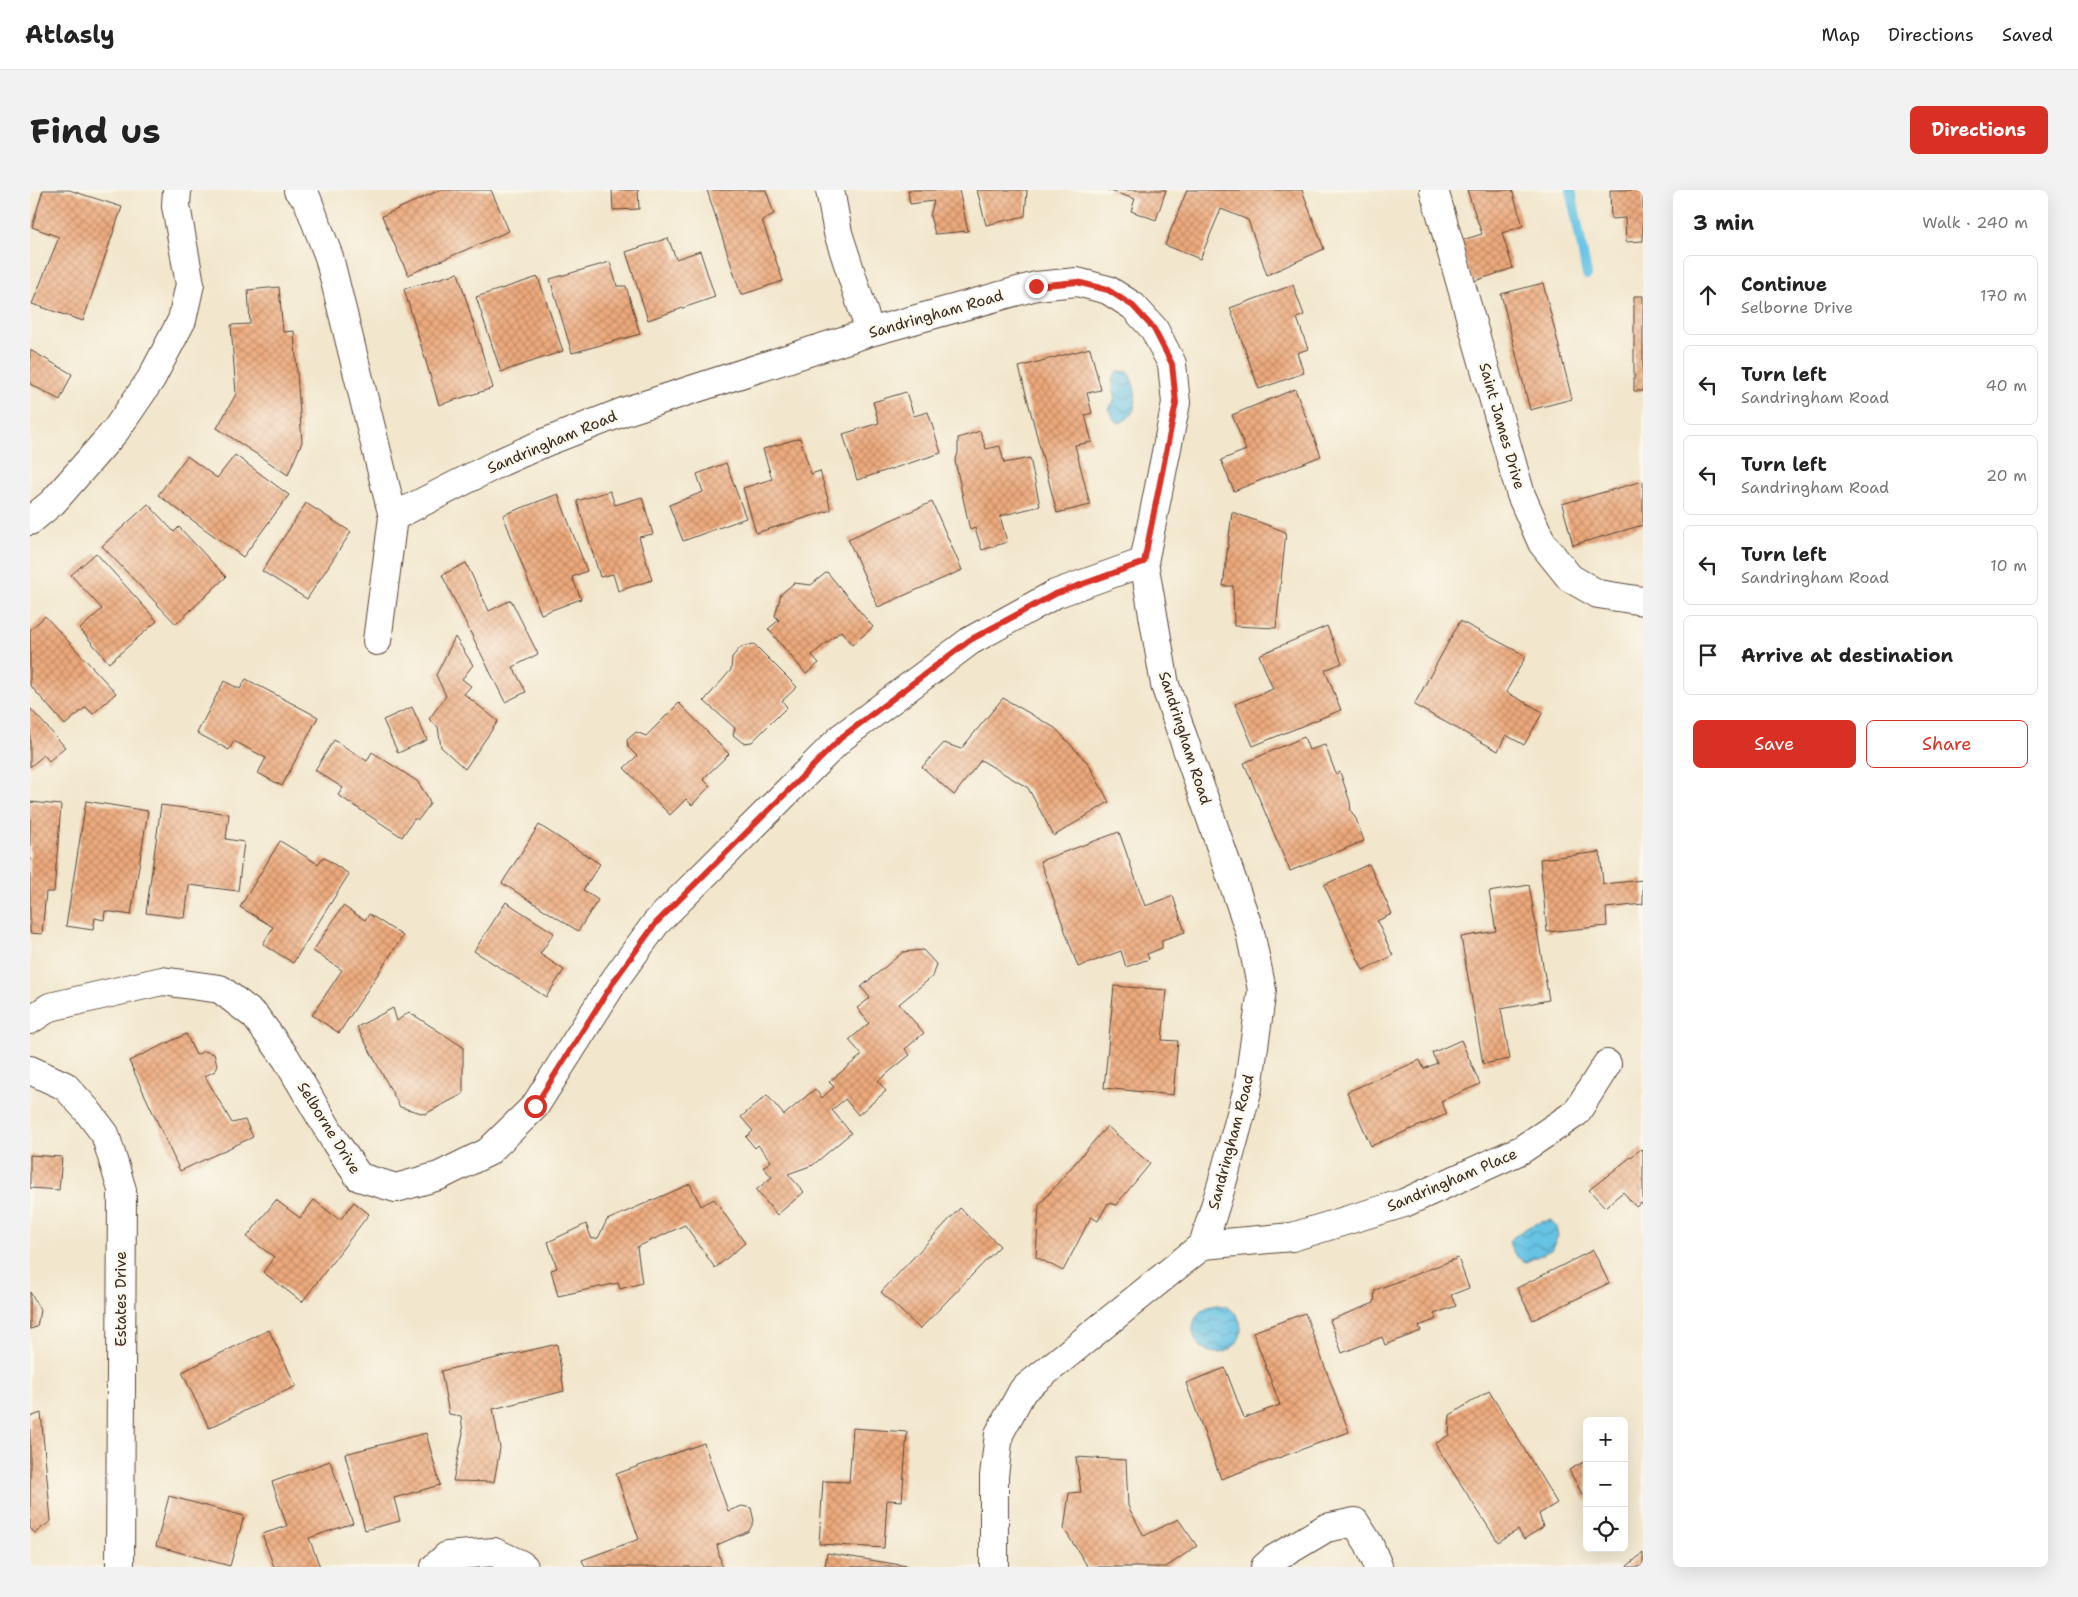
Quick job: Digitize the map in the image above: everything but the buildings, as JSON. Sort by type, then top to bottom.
[{"type":"street","points":[[30,521],[53,502],[116,430],[151,379],[182,320],[190,284],[176,206],[177,190]]},
{"type":"street","points":[[298,190],[307,199],[329,257],[393,517],[378,641]]},
{"type":"street","points":[[830,190],[838,233],[870,332]]},
{"type":"street","name":"Saint James Drive","points":[[1434,190],[1521,495],[1542,543],[1570,578],[1598,594],[1643,601]]},
{"type":"street","name":"Sandringham Road","points":[[393,517],[501,462],[622,412],[870,332],[1036,286],[1077,282],[1108,290],[1133,306],[1154,329],[1172,364],[1176,403],[1144,562],[1164,685],[1250,932],[1262,990],[1248,1088],[1203,1245]]},
{"type":"street","name":"Selborne Drive","points":[[30,1020],[50,1008],[162,981],[220,989],[255,1016],[286,1058],[336,1143],[359,1177],[396,1188],[439,1176],[488,1152],[535,1106],[616,978],[656,923],[842,737],[970,640],[1055,594],[1144,562]]},
{"type":"street","name":"Sandringham Place","points":[[1203,1245],[1292,1237],[1404,1203],[1521,1150],[1576,1113],[1607,1064]]},
{"type":"street","name":"Estates Drive","points":[[30,1070],[65,1086],[86,1109],[105,1134],[122,1190],[120,1567]]},
{"type":"street","points":[[994,1567],[994,1476],[999,1434],[1023,1390],[1203,1245]]},
{"type":"street","points":[[1265,1567],[1274,1559],[1326,1528],[1355,1522],[1369,1544],[1377,1567]]},
{"type":"street","points":[[435,1567],[447,1556],[494,1552],[524,1567]]},
{"type":"water","points":[[1118,371],[1128,372],[1134,386],[1136,401],[1131,414],[1119,423],[1112,418],[1109,409],[1115,399],[1112,377]]},
{"type":"water","points":[[1551,1220],[1556,1227],[1558,1236],[1551,1250],[1526,1262],[1517,1256],[1509,1241],[1528,1227]]},
{"type":"water","points":[[1217,1305],[1226,1307],[1234,1312],[1239,1320],[1241,1329],[1239,1338],[1234,1346],[1226,1351],[1217,1353],[1208,1351],[1200,1346],[1195,1338],[1193,1329],[1195,1320],[1200,1312],[1208,1307]]},
{"type":"waterway","points":[[1571,190],[1587,275]]},
{"type":"route","points":[[535,1106],[616,978],[656,923],[842,737],[970,640],[1055,594],[1144,562],[1176,403],[1172,364],[1154,329],[1133,306],[1108,290],[1077,282],[1036,286]]}]
